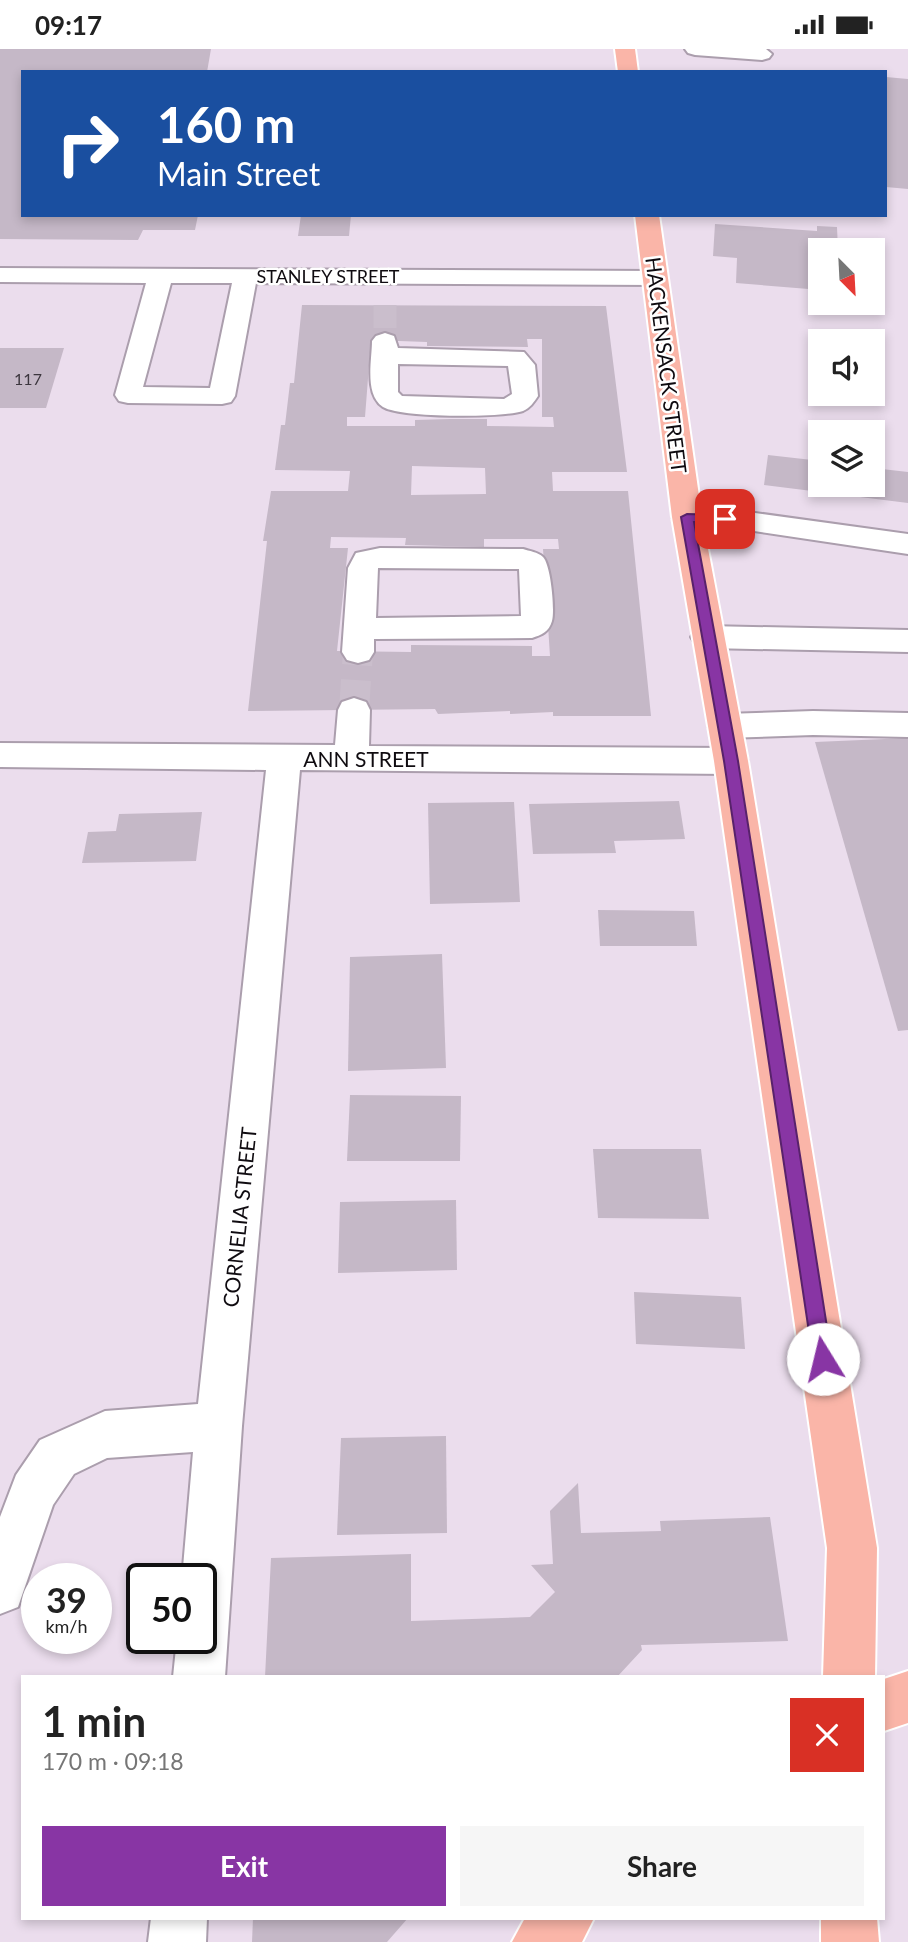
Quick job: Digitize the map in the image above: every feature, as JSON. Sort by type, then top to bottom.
[{"type":"main road","points":[[625,49],[628,70]]},
{"type":"main road","name":"HACKENSACK STREET","points":[[647,217],[687,517],[728,744],[852,1548],[849,1675]]},
{"type":"main road","points":[[885,1705],[908,1697]]},
{"type":"main road","points":[[541,1942],[564,1920]]},
{"type":"main road","points":[[849,1920],[850,1942]]},
{"type":"street","points":[[687,53],[762,58]]},
{"type":"street","name":"STANLEY STREET","points":[[0,275],[245,277],[386,286],[655,278]]},
{"type":"street","points":[[160,277],[128,395],[222,396],[245,277]]},
{"type":"street","points":[[386,348],[515,358],[522,365],[525,396],[517,404],[504,407],[410,407],[393,402],[385,393],[386,348]]},
{"type":"street","points":[[687,517],[741,520],[908,544]]},
{"type":"street","points":[[523,559],[532,563],[535,570],[537,621],[532,627],[358,640],[363,568],[367,560],[523,559]]},
{"type":"street","points":[[707,637],[908,641]]},
{"type":"street","points":[[351,758],[354,710]]},
{"type":"street","name":"ANN STREET","points":[[0,755],[351,758],[728,744],[813,723],[908,725]]},
{"type":"street","name":"CORNELIA STREET","points":[[199,1675],[219,1426],[284,757]]},
{"type":"street","points":[[0,1589],[33,1492],[57,1457],[105,1435],[219,1426]]},
{"type":"street","points":[[177,1942],[179,1920]]},
{"type":"building","points":[[0,49],[211,49],[207,70],[21,70],[21,217],[198,217],[195,230],[143,230],[138,240],[0,239]]},
{"type":"building","points":[[887,77],[908,79],[908,189],[887,187]]},
{"type":"building","points":[[301,217],[351,217],[349,236],[298,236]]},
{"type":"building","points":[[715,224],[817,231],[817,226],[837,227],[837,238],[808,238],[808,289],[736,283],[737,258],[713,256]]},
{"type":"building","points":[[302,305],[606,306],[627,472],[552,472],[553,491],[628,491],[651,716],[553,716],[553,712],[510,714],[510,711],[438,714],[435,709],[248,711],[267,541],[263,541],[271,491],[348,491],[350,471],[275,470],[281,425],[285,425],[290,383],[294,383]],"holes":[[[527,339],[542,339],[542,417],[553,417],[554,427],[487,426],[487,419],[415,420],[415,426],[347,426],[347,417],[365,417],[371,340],[427,342],[427,346],[528,347]],[[412,466],[485,468],[486,494],[411,495]],[[331,537],[406,538],[405,545],[484,547],[484,539],[558,539],[559,549],[543,549],[550,656],[532,656],[532,646],[411,645],[411,652],[337,651],[348,548],[330,548]]]},
{"type":"building","points":[[0,348],[64,348],[46,408],[0,408]]},
{"type":"building","points":[[768,455],[808,460],[808,490],[764,485]]},
{"type":"building","points":[[885,469],[908,472],[908,503],[860,497],[885,497]]},
{"type":"building","points":[[908,738],[908,1030],[898,1031],[815,742]]},
{"type":"building","points":[[679,801],[685,839],[614,841],[616,853],[533,854],[529,804]]},
{"type":"building","points":[[514,802],[520,902],[430,904],[428,803]]},
{"type":"building","points":[[202,812],[196,861],[82,863],[88,832],[116,831],[119,814]]},
{"type":"building","points":[[598,910],[694,911],[697,946],[600,946]]},
{"type":"building","points":[[442,954],[446,1068],[348,1071],[350,957]]},
{"type":"building","points":[[350,1095],[461,1096],[460,1161],[347,1161]]},
{"type":"building","points":[[593,1149],[701,1149],[709,1219],[598,1218]]},
{"type":"building","points":[[456,1200],[457,1270],[338,1273],[340,1202]]},
{"type":"building","points":[[634,1292],[741,1297],[745,1349],[636,1344]]},
{"type":"building","points":[[446,1436],[447,1533],[337,1535],[341,1438]]},
{"type":"building","points":[[578,1483],[581,1533],[661,1531],[660,1521],[770,1517],[788,1641],[641,1645],[642,1650],[619,1675],[265,1675],[271,1558],[411,1554],[411,1621],[530,1617],[555,1592],[531,1565],[553,1564],[550,1511]]},
{"type":"building","points":[[253,1920],[406,1920],[387,1942],[252,1942]]},
{"type":"tunnel","points":[[385,305],[385,341]]},
{"type":"tunnel","points":[[354,710],[358,652]]},
{"type":"route","points":[[725,519],[687,517],[731,761],[823,1359]]}]
